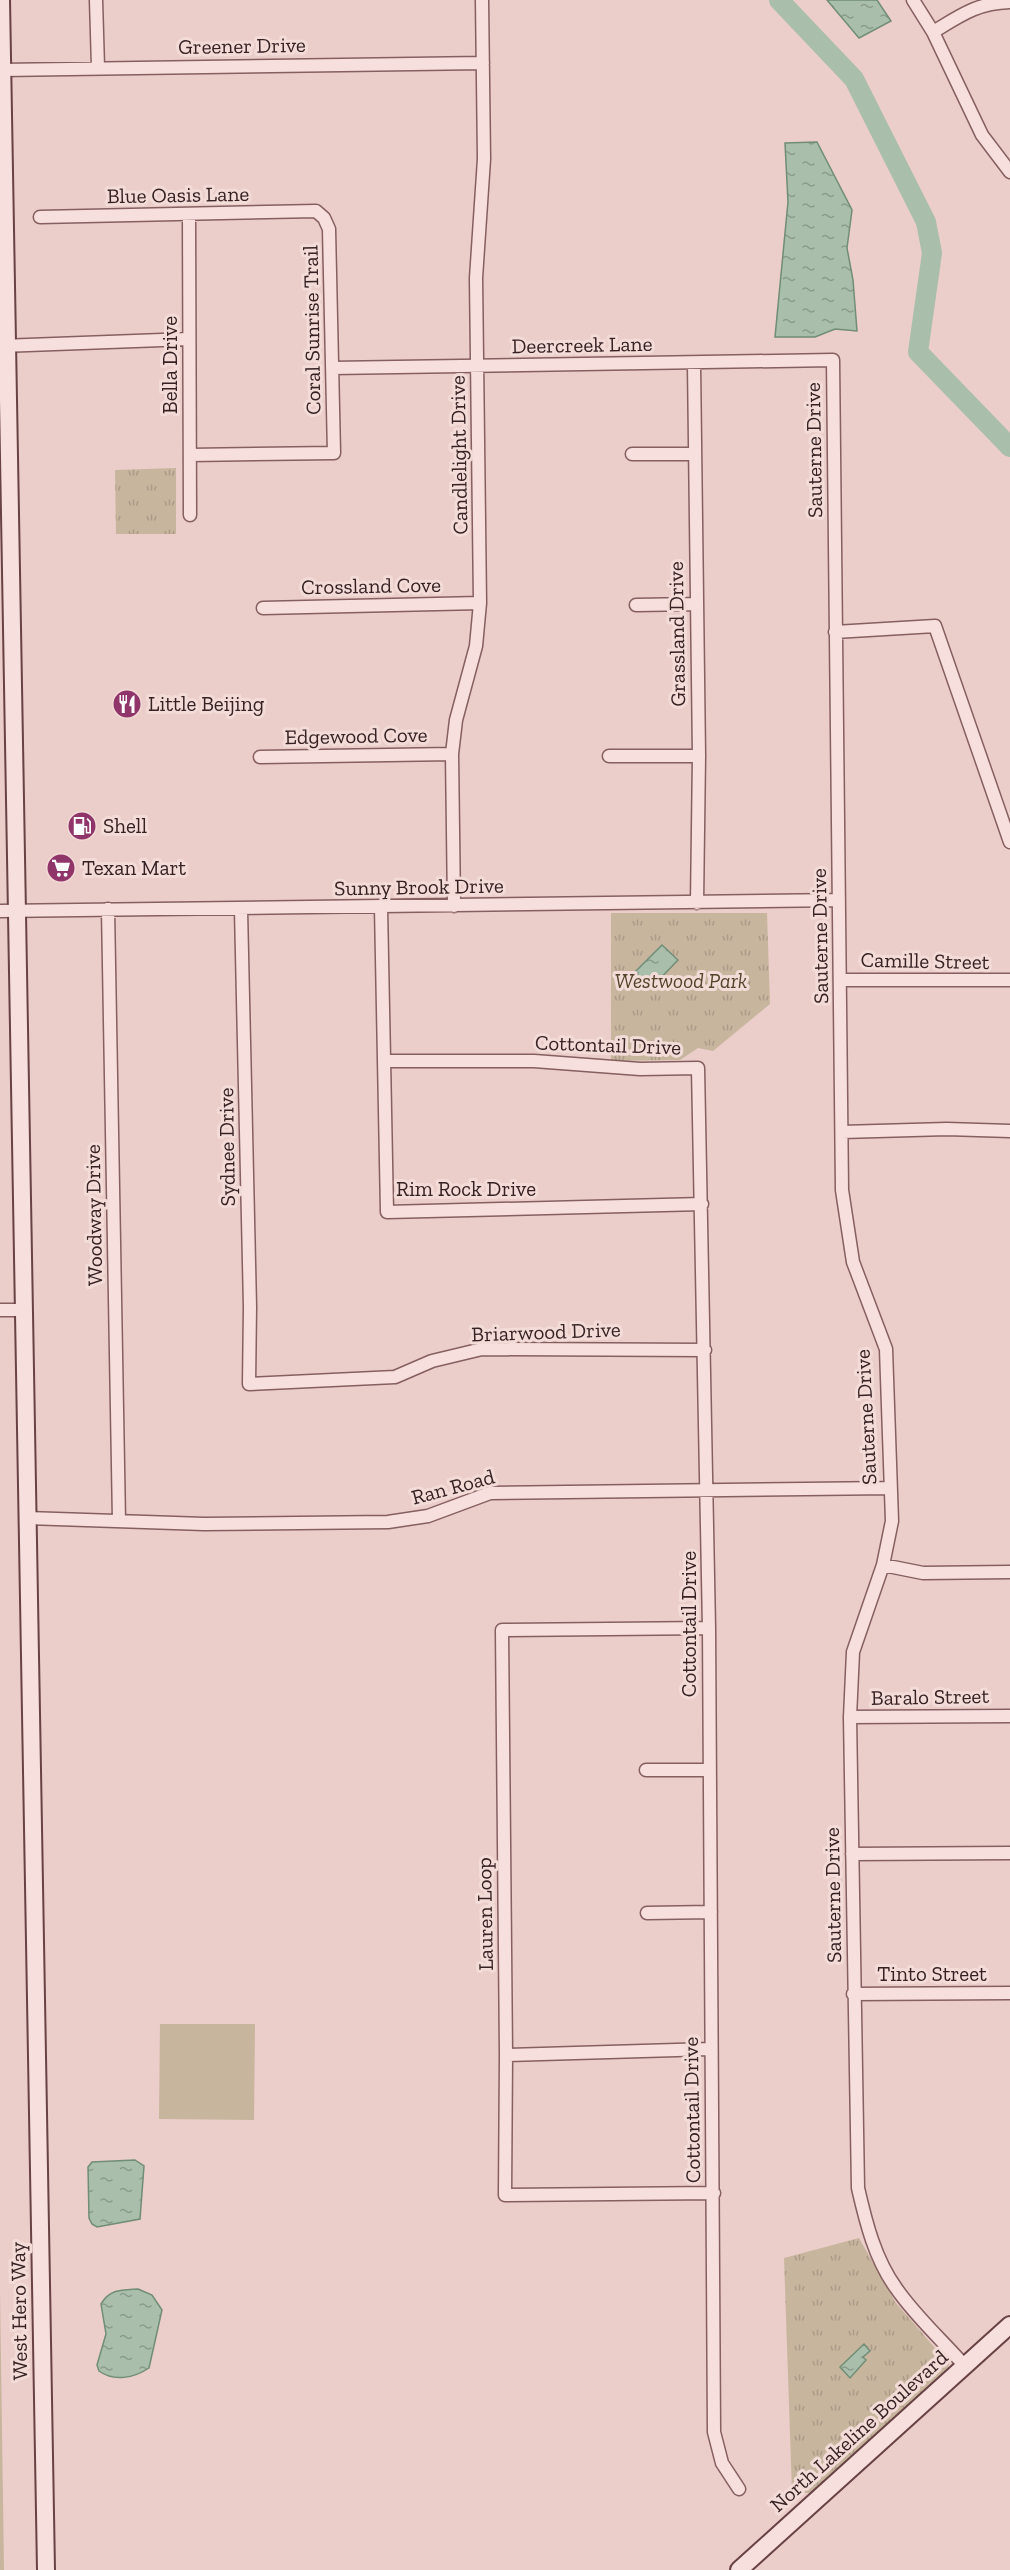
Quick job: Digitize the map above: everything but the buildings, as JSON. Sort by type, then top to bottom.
[{"type":"main road","name":"West Hero Way","points":[[1,0],[8,911],[25,1310],[46,2570]]},
{"type":"main road","name":"North Lakeline Boulevard","points":[[740,2570],[1010,2325]]},
{"type":"street","points":[[96,0],[98,67]]},
{"type":"street","name":"Candlelight Drive","points":[[454,906],[452,754],[456,720],[476,646],[480,603],[476,278],[484,159],[482,0]]},
{"type":"street","points":[[913,0],[933,32],[982,135],[1010,172]]},
{"type":"street","points":[[933,32],[975,7],[988,3],[1010,2]]},
{"type":"street","name":"Greener Drive","points":[[2,70],[483,63]]},
{"type":"street","name":"Blue Oasis Lane","points":[[40,217],[316,211]]},
{"type":"street","name":"Coral Sunrise Trail","points":[[189,455],[333,453],[329,229],[324,218],[316,211]]},
{"type":"street","name":"Bella Drive","points":[[189,214],[190,515]]},
{"type":"street","points":[[3,346],[189,339]]},
{"type":"street","name":"Deercreek Lane","points":[[332,368],[833,360]]},
{"type":"street","name":"Sauterne Drive","points":[[833,360],[842,1190],[853,1262],[886,1349],[892,1521],[883,1565],[852,1652],[850,1717],[853,1994],[858,2188],[867,2225],[895,2288],[964,2365]]},
{"type":"street","name":"Grassland Drive","points":[[694,364],[693,454],[699,756],[697,903]]},
{"type":"street","points":[[632,454],[693,454]]},
{"type":"street","name":"Crossland Cove","points":[[263,608],[480,603]]},
{"type":"street","points":[[636,605],[696,604]]},
{"type":"street","points":[[835,632],[935,626],[1010,842]]},
{"type":"street","name":"Edgewood Cove","points":[[260,757],[452,754]]},
{"type":"street","points":[[609,756],[699,756]]},
{"type":"street","name":"Sunny Brook Drive","points":[[8,911],[241,910],[839,900]]},
{"type":"street","name":"Rim Rock Drive","points":[[381,907],[387,1212],[702,1204]]},
{"type":"street","name":"Woodway Drive","points":[[108,909],[119,1521]]},
{"type":"street","name":"Sydnee Drive","points":[[241,910],[250,1307],[249,1384]]},
{"type":"street","name":"Camille Street","points":[[840,980],[1010,981]]},
{"type":"street","name":"Cottontail Drive","points":[[384,1061],[534,1061],[617,1068],[698,1068],[709,1628],[714,2432],[722,2463],[739,2490]]},
{"type":"street","points":[[842,1132],[947,1129],[1010,1131]]},
{"type":"street","points":[[0,1310],[25,1310]]},
{"type":"street","name":"Briarwood Drive","points":[[249,1384],[395,1377],[432,1361],[482,1349],[705,1350]]},
{"type":"street","name":"Ran Road","points":[[27,1518],[204,1524],[388,1522],[428,1516],[490,1493],[890,1488]]},
{"type":"street","points":[[883,1565],[923,1573],[1010,1572]]},
{"type":"street","name":"Lauren Loop","points":[[709,1628],[502,1630],[505,2195],[714,2193]]},
{"type":"street","name":"Baralo Street","points":[[850,1717],[1010,1716]]},
{"type":"street","points":[[646,1770],[710,1770]]},
{"type":"street","points":[[852,1854],[1010,1853]]},
{"type":"street","points":[[647,1913],[711,1912]]},
{"type":"street","name":"Tinto Street","points":[[853,1994],[1010,1993]]},
{"type":"street","points":[[506,2055],[710,2049]]},
{"type":"green space","points":[[176,468],[176,534],[116,534],[115,470]]},
{"type":"green space","name":"Westwood Park","points":[[611,913],[767,913],[770,1004],[713,1051],[698,1048],[680,1060],[611,1061]]},
{"type":"green space","points":[[160,2024],[255,2024],[254,2120],[159,2119]]},
{"type":"green space","points":[[859,2238],[896,2303],[949,2364],[947,2370],[813,2493],[792,2493],[784,2258]]},
{"type":"green space","points":[[0,2291],[4,2570],[0,2570]]},
{"type":"water","points":[[827,0],[877,0],[891,21],[859,38]]},
{"type":"water","points":[[817,142],[852,210],[847,248],[853,280],[857,331],[835,329],[815,337],[775,337],[788,202],[785,143]]},
{"type":"water","points":[[662,945],[678,960],[651,988],[635,972]]},
{"type":"water","points":[[135,2160],[144,2166],[140,2219],[97,2227],[92,2224],[89,2218],[88,2167],[92,2162]]},
{"type":"water","points":[[138,2289],[152,2295],[162,2310],[149,2368],[137,2374],[111,2377],[99,2371],[97,2365],[106,2334],[101,2304],[112,2293]]},
{"type":"water","points":[[864,2344],[870,2351],[863,2357],[866,2360],[850,2378],[840,2367]]},
{"type":"waterway","points":[[779,0],[854,79],[926,222],[932,253],[918,352],[1010,447]]},
{"type":"place","name":"Little Beijing","points":[[127,704]]},
{"type":"place","name":"Shell","points":[[82,826]]},
{"type":"place","name":"Texan Mart","points":[[61,868]]}]
